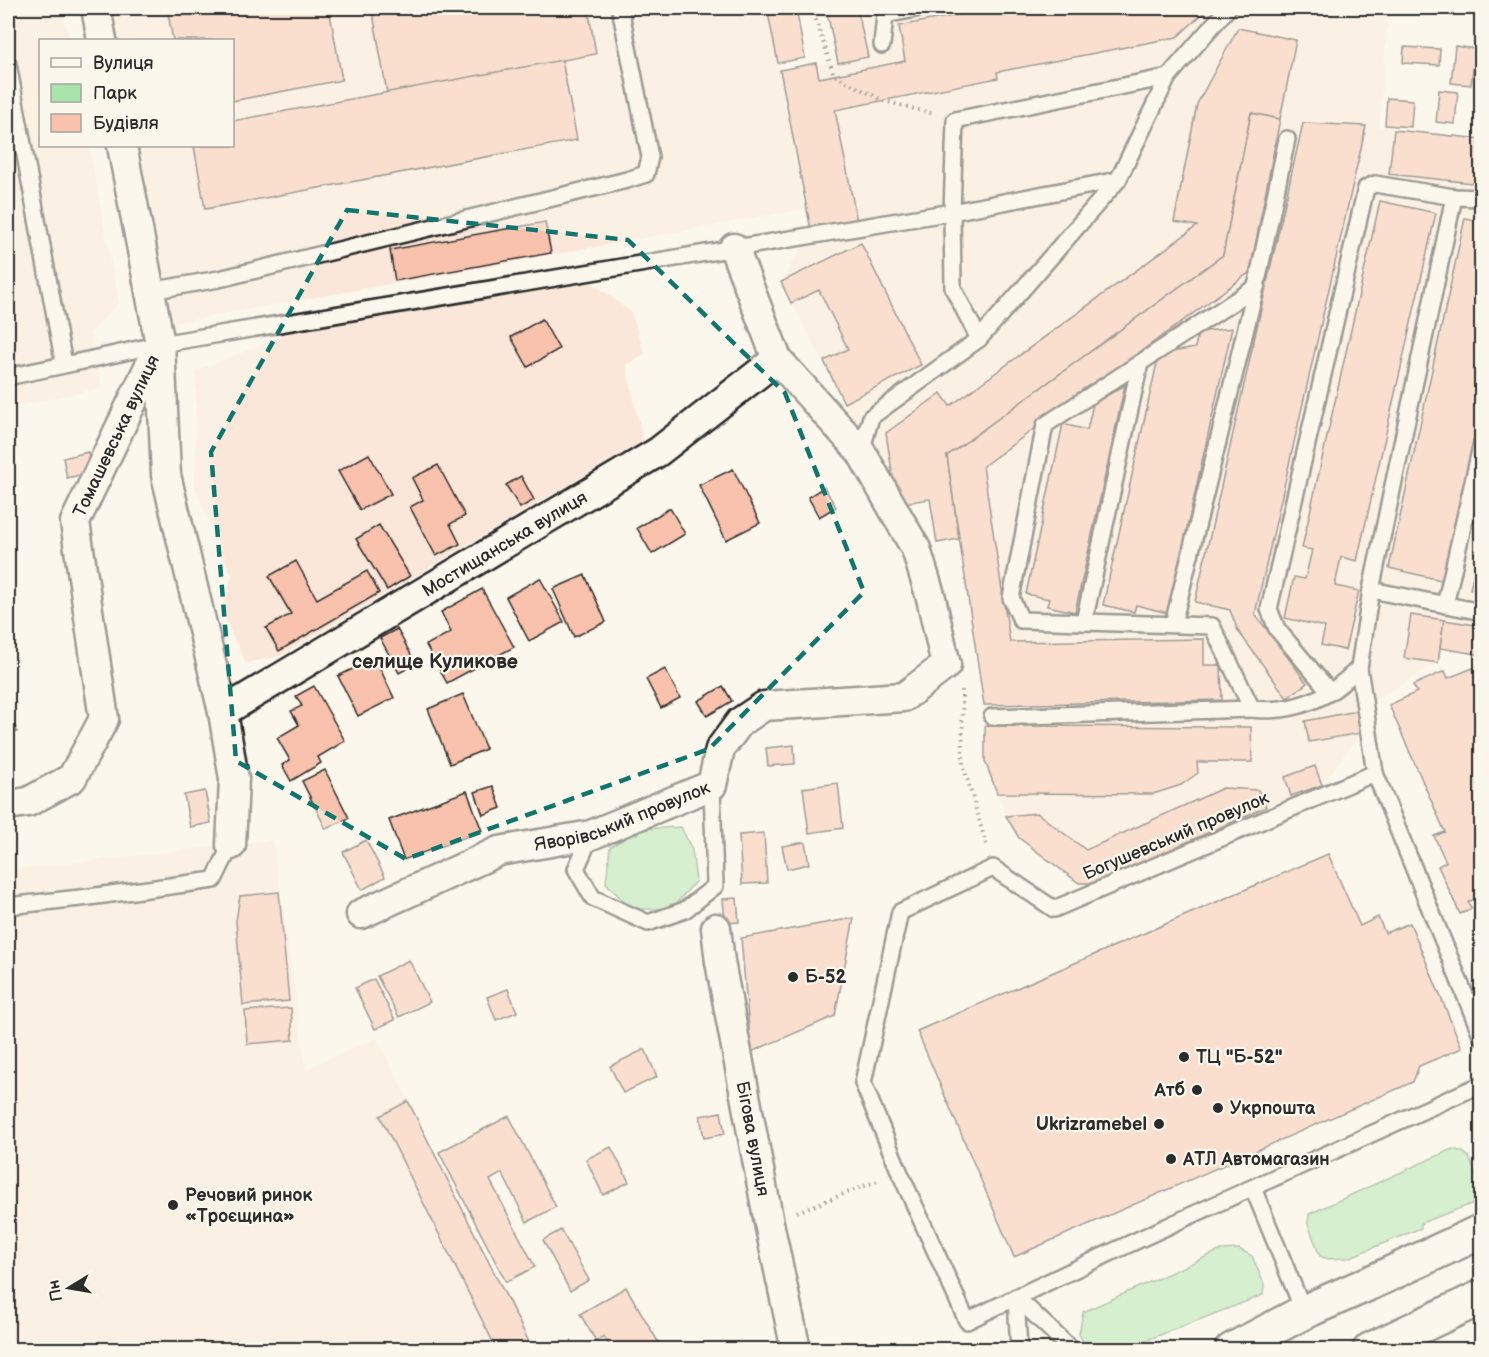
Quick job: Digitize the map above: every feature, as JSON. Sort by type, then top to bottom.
[{"type":"main road","points":[[1232,1350],[1304,1312],[1482,1231]]},
{"type":"main road","points":[[1370,1350],[1482,1297]]},
{"type":"street","points":[[96,8],[102,39]]},
{"type":"street","points":[[122,147],[160,344]]},
{"type":"street","points":[[734,248],[777,359],[861,452],[916,549],[954,674]]},
{"type":"street","name":"Томашевська вулиця","points":[[160,344],[166,475],[224,712],[234,779],[231,845]]},
{"type":"street","name":"Томашевська вулиця","points":[[8,805],[28,802],[72,778],[104,719],[75,522],[160,344]]},
{"type":"street","name":"Мостищанська вулиця","points":[[224,712],[658,452],[777,359]]},
{"type":"street","name":"Яворівський провулок","points":[[361,914],[499,851],[591,835],[712,785],[720,749],[740,722],[764,706],[904,698],[954,674]]},
{"type":"street","name":"Бігова вулиця","points":[[716,928],[720,962],[769,1223],[796,1350]]},
{"type":"lane","points":[[150,291],[219,279],[646,174],[650,157],[620,8]]},
{"type":"lane","points":[[882,45],[885,15],[921,8]]},
{"type":"lane","points":[[861,452],[871,417],[979,339],[1118,180],[1168,77],[1228,8]]},
{"type":"lane","points":[[8,64],[64,364]]},
{"type":"lane","points":[[979,339],[953,288],[952,212],[955,120],[1168,77]]},
{"type":"lane","points":[[1173,624],[1256,287],[1287,139]]},
{"type":"lane","points":[[8,377],[160,344],[952,212],[1118,180]]},
{"type":"lane","points":[[1330,692],[1277,628],[1269,609],[1366,188],[1374,184],[1454,197],[1482,198]]},
{"type":"lane","points":[[1454,197],[1371,590],[1359,668],[1375,773],[1482,1037]]},
{"type":"lane","points":[[1252,709],[1212,626],[1021,620],[1011,598],[1045,425],[1256,287]]},
{"type":"lane","points":[[1084,622],[1140,363]]},
{"type":"lane","points":[[1445,605],[1482,442]]},
{"type":"lane","points":[[1371,590],[1482,612]]},
{"type":"lane","points":[[992,717],[1252,709],[1268,711],[1295,707],[1330,692],[1359,668]]},
{"type":"lane","name":"Богушевський провулок","points":[[993,868],[1054,909],[1375,773]]},
{"type":"lane","points":[[591,835],[576,869],[593,898],[648,923],[685,910],[715,886],[712,785]]},
{"type":"lane","points":[[8,906],[213,880],[231,845]]},
{"type":"lane","points":[[993,868],[900,912],[863,1083],[900,1173],[967,1321],[1482,1084]]},
{"type":"lane","points":[[1253,1188],[1304,1312]]},
{"type":"lane","points":[[1016,1297],[1019,1350]]},
{"type":"lane","points":[[1016,1297],[1072,1350]]},
{"type":"path","points":[[812,8],[834,75],[884,101],[955,120]]},
{"type":"path","points":[[954,674],[963,764],[993,868]]},
{"type":"path","points":[[769,1223],[900,1173]]},
{"type":"highlighted area","points":[[347,210],[628,240],[785,393],[864,592],[709,749],[406,859],[236,761],[211,452]]},
{"type":"shaded area","points":[[8,8],[63,8],[69,39],[39,39],[39,147],[89,147],[119,303],[90,333],[102,388],[8,408]]},
{"type":"shaded area","points":[[114,8],[768,8],[779,70],[868,57],[857,8],[1391,8],[1379,127],[1481,139],[1481,655],[1440,648],[1438,663],[1357,711],[1361,733],[1322,785],[1266,807],[1095,883],[1079,883],[1019,838],[1006,816],[985,761],[984,705],[959,540],[937,543],[930,499],[897,504],[781,282],[811,230],[784,92],[804,209],[174,323],[140,147],[234,147],[234,39],[120,39]]},
{"type":"shaded area","points":[[591,282],[631,312],[645,354],[626,365],[643,441],[280,656],[246,663],[222,612],[232,576],[195,487],[196,371],[292,332]]},
{"type":"shaded area","name":"Речовий ринок «Троєщина»","points":[[273,840],[306,1069],[377,1038],[535,1349],[8,1349],[8,870]]},
{"type":"green space","points":[[681,827],[692,850],[696,881],[671,909],[631,909],[606,883],[610,847],[641,829]]},
{"type":"green space","points":[[1452,1149],[1463,1152],[1469,1157],[1481,1189],[1477,1202],[1421,1223],[1421,1228],[1348,1258],[1328,1259],[1320,1256],[1308,1224],[1309,1214]]},
{"type":"green space","points":[[1239,1249],[1252,1256],[1264,1284],[1263,1295],[1124,1349],[1087,1349],[1079,1334],[1083,1312],[1221,1250]]},
{"type":"building","points":[[167,8],[329,8],[342,80],[234,101],[234,39],[173,39]]},
{"type":"building","points":[[372,8],[588,8],[596,54],[387,93]]},
{"type":"building","points":[[694,8],[728,8],[696,14]]},
{"type":"building","points":[[767,8],[796,8],[805,58],[778,63]]},
{"type":"building","points":[[826,8],[857,8],[868,57],[838,63]]},
{"type":"building","points":[[994,8],[1209,8],[1177,37],[997,72],[998,78],[835,110],[857,221],[811,230],[780,70],[816,63],[819,78],[905,61],[899,26]]},
{"type":"building","points":[[1238,28],[1296,40],[1280,119],[1251,113],[1223,255],[947,456],[959,539],[937,543],[930,499],[897,504],[886,433],[941,393],[950,406],[1197,226],[1174,222],[1197,104]]},
{"type":"building","points":[[1455,46],[1475,49],[1471,85],[1451,83]]},
{"type":"building","points":[[1404,47],[1440,49],[1439,65],[1403,63]]},
{"type":"building","points":[[562,60],[577,140],[205,209],[194,147],[234,147],[234,121]]},
{"type":"building","points":[[1439,90],[1458,92],[1455,124],[1436,122]]},
{"type":"building","points":[[1387,98],[1413,100],[1411,127],[1385,125]]},
{"type":"building","points":[[1251,113],[1280,119],[1250,272],[983,466],[1010,642],[1204,639],[1204,665],[1221,665],[1222,700],[984,705],[947,456],[1223,255]]},
{"type":"building","points":[[1303,123],[1366,126],[1255,614],[1307,683],[1287,698],[1238,631],[1230,610],[1195,602]]},
{"type":"building","points":[[1394,130],[1482,139],[1482,184],[1389,174]]},
{"type":"building","points":[[1380,201],[1436,213],[1357,561],[1341,557],[1335,586],[1359,591],[1345,650],[1321,645],[1325,627],[1285,618],[1294,577],[1305,579],[1312,550],[1302,548]]},
{"type":"building","points":[[1465,218],[1482,222],[1482,414],[1445,581],[1389,568]]},
{"type":"building","points":[[545,222],[551,253],[395,281],[390,250]]},
{"type":"building","points":[[861,243],[921,365],[844,403],[824,361],[848,349],[819,290],[791,303],[781,282]]},
{"type":"building","points":[[542,319],[559,349],[528,367],[511,337]]},
{"type":"building","points":[[1232,328],[1168,613],[1136,605],[1134,612],[1103,605],[1159,354],[1195,348],[1198,332]]},
{"type":"building","points":[[1125,385],[1075,612],[1047,606],[1049,599],[1026,594],[1063,424],[1087,430],[1093,404]]},
{"type":"building","points":[[88,452],[92,472],[67,478],[63,458]]},
{"type":"building","points":[[369,454],[391,494],[360,510],[338,471]]},
{"type":"building","points":[[438,465],[465,516],[450,524],[460,544],[436,556],[410,507],[423,500],[412,478]]},
{"type":"building","points":[[733,469],[760,523],[726,540],[699,485]]},
{"type":"building","points":[[521,476],[534,500],[520,508],[506,485]]},
{"type":"building","points":[[824,487],[836,507],[819,517],[808,497]]},
{"type":"building","points":[[670,508],[685,534],[652,554],[637,528]]},
{"type":"building","points":[[379,525],[410,576],[387,590],[356,539]]},
{"type":"building","points":[[1482,534],[1482,592],[1470,589]]},
{"type":"building","points":[[296,561],[317,599],[367,571],[379,593],[279,651],[266,628],[291,614],[269,576]]},
{"type":"building","points":[[585,575],[606,622],[574,637],[553,589]]},
{"type":"building","points":[[540,578],[564,622],[529,641],[506,597]]},
{"type":"building","points":[[482,589],[514,647],[447,683],[426,645],[451,632],[441,612]]},
{"type":"building","points":[[1411,615],[1444,620],[1438,663],[1404,658]]},
{"type":"building","points":[[1444,620],[1482,626],[1482,655],[1440,648]]},
{"type":"building","points":[[397,629],[416,664],[399,673],[380,638]]},
{"type":"building","points":[[375,658],[394,698],[358,716],[338,676]]},
{"type":"building","points":[[1473,668],[1482,687],[1482,887],[1479,888],[1482,896],[1468,902],[1472,909],[1460,914],[1438,866],[1446,862],[1434,836],[1445,832],[1389,705],[1417,692],[1413,685],[1445,671],[1448,678]]},
{"type":"building","points":[[665,669],[680,698],[661,708],[646,679]]},
{"type":"building","points":[[314,686],[345,741],[318,757],[321,763],[291,781],[282,765],[290,760],[277,738],[299,725],[291,711],[302,706],[296,696]]},
{"type":"building","points":[[723,686],[732,701],[707,716],[698,701]]},
{"type":"building","points":[[463,694],[486,749],[450,764],[428,709]]},
{"type":"building","points":[[8,704],[17,732],[8,735]]},
{"type":"building","points":[[1357,711],[1361,733],[1309,742],[1305,721]]},
{"type":"building","points":[[985,726],[1251,727],[1252,762],[1197,762],[1198,773],[1181,785],[1153,794],[997,793],[985,761]]},
{"type":"building","points":[[794,745],[795,764],[768,766],[766,748]]},
{"type":"building","points":[[1315,766],[1322,785],[1291,796],[1285,777]]},
{"type":"building","points":[[325,770],[349,818],[326,829],[302,781]]},
{"type":"building","points":[[838,783],[843,828],[809,833],[803,788]]},
{"type":"building","points":[[493,786],[501,808],[483,815],[475,792]]},
{"type":"building","points":[[1223,788],[1258,790],[1266,807],[1095,883],[1079,883],[1019,838],[1006,816],[1037,813],[1086,850]]},
{"type":"building","points":[[205,791],[211,823],[190,827],[184,795]]},
{"type":"building","points":[[467,791],[482,831],[404,860],[389,820]]},
{"type":"building","points":[[764,833],[767,883],[742,884],[739,835]]},
{"type":"building","points":[[366,840],[385,877],[362,890],[343,852]]},
{"type":"building","points":[[805,842],[809,864],[787,869],[782,846]]},
{"type":"building","name":"ТЦ \"Б-52\"","points":[[1328,854],[1360,926],[1378,917],[1385,933],[1410,923],[1462,1048],[1419,1066],[1413,1082],[1014,1257],[917,1031]]},
{"type":"building","points":[[279,892],[289,1001],[243,1005],[236,921],[240,896]]},
{"type":"building","points":[[737,898],[739,922],[725,923],[723,899]]},
{"type":"building","name":"Б-52","points":[[854,918],[835,1016],[751,1052],[741,938]]},
{"type":"building","points":[[409,960],[430,1002],[399,1017],[377,976]]},
{"type":"building","points":[[374,979],[395,1020],[375,1029],[355,988]]},
{"type":"building","points":[[508,989],[517,1012],[496,1020],[487,997]]},
{"type":"building","points":[[291,1008],[293,1040],[247,1044],[245,1011]]},
{"type":"building","points":[[645,1049],[657,1077],[623,1093],[610,1066]]},
{"type":"building","points":[[408,1101],[533,1350],[497,1350],[380,1116]]},
{"type":"building","points":[[721,1112],[725,1134],[704,1138],[700,1116]]},
{"type":"building","points":[[509,1116],[556,1207],[527,1222],[502,1173],[490,1180],[535,1267],[506,1282],[439,1152]]},
{"type":"building","points":[[611,1147],[629,1182],[603,1195],[586,1159]]},
{"type":"building","points":[[561,1230],[589,1280],[570,1291],[543,1240]]},
{"type":"building","points":[[626,1287],[663,1350],[612,1350],[604,1336],[596,1341],[580,1314]]},
{"type":"place","name":"Б-52","points":[[793,977]]},
{"type":"place","name":"ТЦ \"Б-52\"","points":[[1184,1057]]},
{"type":"place","name":"Атб","points":[[1197,1090]]},
{"type":"place","name":"Укрпошта","points":[[1218,1108]]},
{"type":"place","name":"Ukrizramebel","points":[[1159,1124]]},
{"type":"place","name":"АТЛ Автомагазин","points":[[1171,1159]]},
{"type":"place","name":"Речовий ринок «Троєщина»","points":[[173,1205]]},
{"type":"district","name":"селище Куликове","points":[[435,662]]}]
